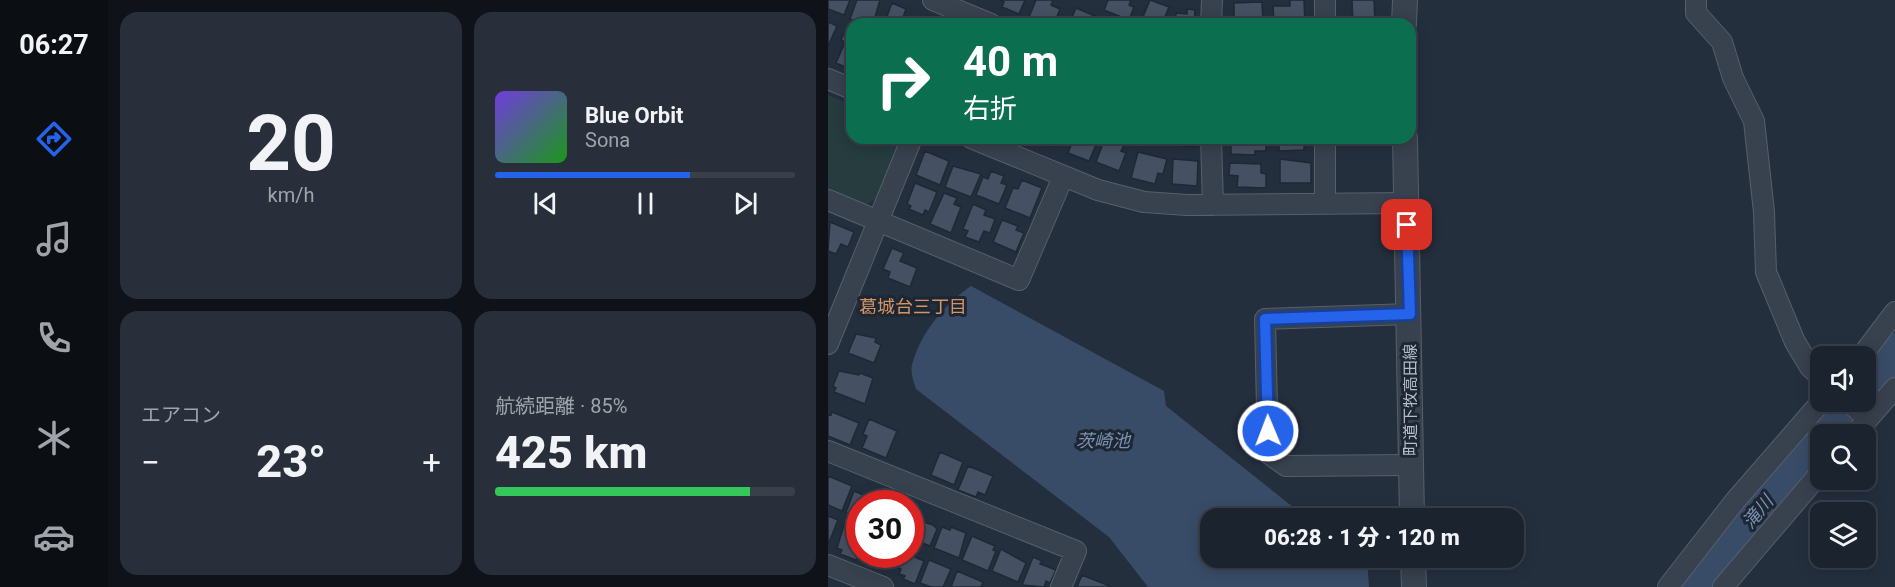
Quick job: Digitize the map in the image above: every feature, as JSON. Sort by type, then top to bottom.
[{"type":"street","points":[[933,0],[960,18]]},
{"type":"street","points":[[1211,18],[1212,0]]},
{"type":"street","points":[[1325,0],[1325,18]]},
{"type":"street","points":[[1404,18],[1405,0]]},
{"type":"street","points":[[1696,0],[1696,13],[1722,42],[1733,78],[1754,121],[1764,212],[1766,272],[1795,342],[1810,367]]},
{"type":"street","points":[[828,79],[846,86]]},
{"type":"street","points":[[828,344],[910,144]]},
{"type":"street","points":[[985,144],[1063,177],[1121,198],[1144,202],[1213,205],[1325,202],[1406,203]]},
{"type":"street","points":[[1211,144],[1213,205]]},
{"type":"street","points":[[1325,144],[1325,202]]},
{"type":"street","name":"町道下牧高田線","points":[[1406,144],[1412,508]]},
{"type":"street","points":[[828,200],[1019,280],[1063,177]]},
{"type":"street","points":[[1870,346],[1895,312]]},
{"type":"street","points":[[1410,314],[1265,319],[1268,453],[1286,466],[1410,465]]},
{"type":"street","points":[[1863,424],[1895,388]]},
{"type":"street","points":[[1668,587],[1735,501],[1812,412]]},
{"type":"street","points":[[1861,412],[1868,418]]},
{"type":"street","points":[[828,451],[1076,551],[1061,587]]},
{"type":"street","points":[[1723,587],[1810,485]]},
{"type":"street","points":[[828,565],[883,587]]},
{"type":"street","points":[[1413,568],[1414,587]]},
{"type":"green space","points":[[828,95],[846,102],[846,144],[901,144],[876,199],[863,206],[828,191]]},
{"type":"water","name":"茨崎池","points":[[971,286],[1164,391],[1166,406],[1294,508],[1200,508],[1200,568],[1368,568],[1369,587],[1148,587],[1109,537],[916,389],[912,368],[921,342],[943,310]]},
{"type":"building","points":[[828,0],[850,0],[844,15],[828,9]]},
{"type":"building","points":[[857,0],[880,0],[875,18],[850,18]]},
{"type":"building","points":[[1000,0],[1025,0],[1019,14],[1002,7],[1004,2]]},
{"type":"building","points":[[1036,0],[1053,0],[1051,5],[1060,9],[1056,18],[1029,18]]},
{"type":"building","points":[[1108,0],[1131,0],[1129,5],[1134,7],[1130,18],[1104,10]]},
{"type":"building","points":[[1150,0],[1169,7],[1164,18],[1142,18]]},
{"type":"building","points":[[1290,0],[1304,0],[1305,18],[1274,18],[1273,6],[1290,6]]},
{"type":"building","points":[[1352,0],[1374,0],[1375,18],[1353,18]]},
{"type":"building","points":[[1262,2],[1263,18],[1234,18],[1234,3]]},
{"type":"building","points":[[892,3],[906,9],[903,18],[886,18]]},
{"type":"building","points":[[1076,8],[1095,16],[1094,18],[1072,18]]},
{"type":"building","points":[[1187,9],[1195,10],[1194,18],[1176,18],[1176,13],[1187,14]]},
{"type":"building","points":[[828,22],[837,26],[828,46]]},
{"type":"building","points":[[846,29],[846,67],[836,63],[845,42],[841,40]]},
{"type":"building","points":[[1072,144],[1096,144],[1089,161],[1068,153]]},
{"type":"building","points":[[1103,144],[1124,145],[1121,151],[1126,153],[1119,171],[1096,162]]},
{"type":"building","points":[[1178,144],[1197,144],[1197,147]]},
{"type":"building","points":[[1231,144],[1266,144],[1266,151],[1255,151],[1255,155],[1231,154]]},
{"type":"building","points":[[1279,144],[1304,144],[1304,150],[1279,151]]},
{"type":"building","points":[[925,151],[949,161],[940,185],[916,175]]},
{"type":"building","points":[[1138,152],[1167,159],[1163,174],[1158,173],[1155,184],[1131,178]]},
{"type":"building","points":[[1173,159],[1198,161],[1197,186],[1172,184]]},
{"type":"building","points":[[1280,159],[1311,163],[1311,183],[1280,183]]},
{"type":"building","points":[[1230,163],[1261,164],[1261,173],[1266,174],[1266,188],[1237,187],[1238,176],[1229,175]]},
{"type":"building","points":[[953,166],[981,174],[971,197],[945,187]]},
{"type":"building","points":[[991,171],[1004,176],[1001,183],[1007,185],[999,204],[976,195],[983,177],[988,179]]},
{"type":"building","points":[[1022,180],[1042,188],[1030,218],[1005,208],[1013,188],[1018,189]]},
{"type":"building","points":[[915,183],[937,192],[929,212],[925,210],[923,215],[909,209],[911,206],[907,204]]},
{"type":"building","points":[[944,193],[957,198],[954,204],[961,207],[951,233],[930,224]]},
{"type":"building","points":[[973,204],[986,210],[984,215],[995,219],[990,233],[984,231],[979,242],[965,237],[968,231],[963,229]]},
{"type":"building","points":[[1002,220],[1018,226],[1016,230],[1024,233],[1016,252],[993,242]]},
{"type":"building","points":[[830,222],[854,232],[848,247],[841,244],[836,254],[828,251]]},
{"type":"building","points":[[892,248],[904,253],[900,261],[917,268],[910,287],[888,278],[890,272],[883,269]]},
{"type":"building","points":[[856,334],[876,338],[875,342],[881,345],[874,363],[848,353]]},
{"type":"building","points":[[839,371],[859,375],[860,373],[873,378],[865,404],[834,392],[836,388],[833,386]]},
{"type":"building","points":[[832,412],[859,423],[850,445],[828,436],[828,414],[831,415]]},
{"type":"building","points":[[869,419],[897,431],[886,458],[862,448],[867,436],[863,434]]},
{"type":"building","points":[[940,452],[963,462],[954,485],[931,475]]},
{"type":"building","points":[[968,466],[993,476],[985,495],[978,492],[976,497],[958,490]]},
{"type":"building","points":[[828,476],[852,486],[850,490],[846,490],[846,501],[842,511],[828,505]]},
{"type":"building","points":[[828,516],[838,520],[828,545]]},
{"type":"building","points":[[924,522],[937,529],[930,546],[924,544]]},
{"type":"building","points":[[844,525],[846,526],[846,556],[840,554],[842,550],[837,548]]},
{"type":"building","points":[[942,527],[950,530],[951,527],[966,533],[959,558],[934,548]]},
{"type":"building","points":[[972,536],[995,546],[993,550],[996,551],[988,571],[962,560]]},
{"type":"building","points":[[1001,549],[1026,563],[1018,582],[992,571]]},
{"type":"building","points":[[1033,557],[1042,561],[1040,564],[1056,570],[1050,583],[1046,581],[1044,587],[1022,585]]},
{"type":"building","points":[[929,560],[951,569],[943,587],[931,587],[920,583]]},
{"type":"building","points":[[899,568],[921,568],[915,584],[903,579],[905,576],[899,574],[901,569]]},
{"type":"building","points":[[957,571],[983,582],[981,587],[951,587]]},
{"type":"building","points":[[1082,575],[1112,587],[1077,587]]},
{"type":"waterway","name":"滝川","points":[[1876,374],[1895,350]]},
{"type":"waterway","name":"滝川","points":[[1833,424],[1843,412]]},
{"type":"waterway","name":"滝川","points":[[1695,587],[1738,532],[1810,450]]},
{"type":"district","name":"葛城台三丁目","points":[[913,307]]},
{"type":"route","points":[[1268,431],[1265,319],[1410,314],[1407,225]]}]
